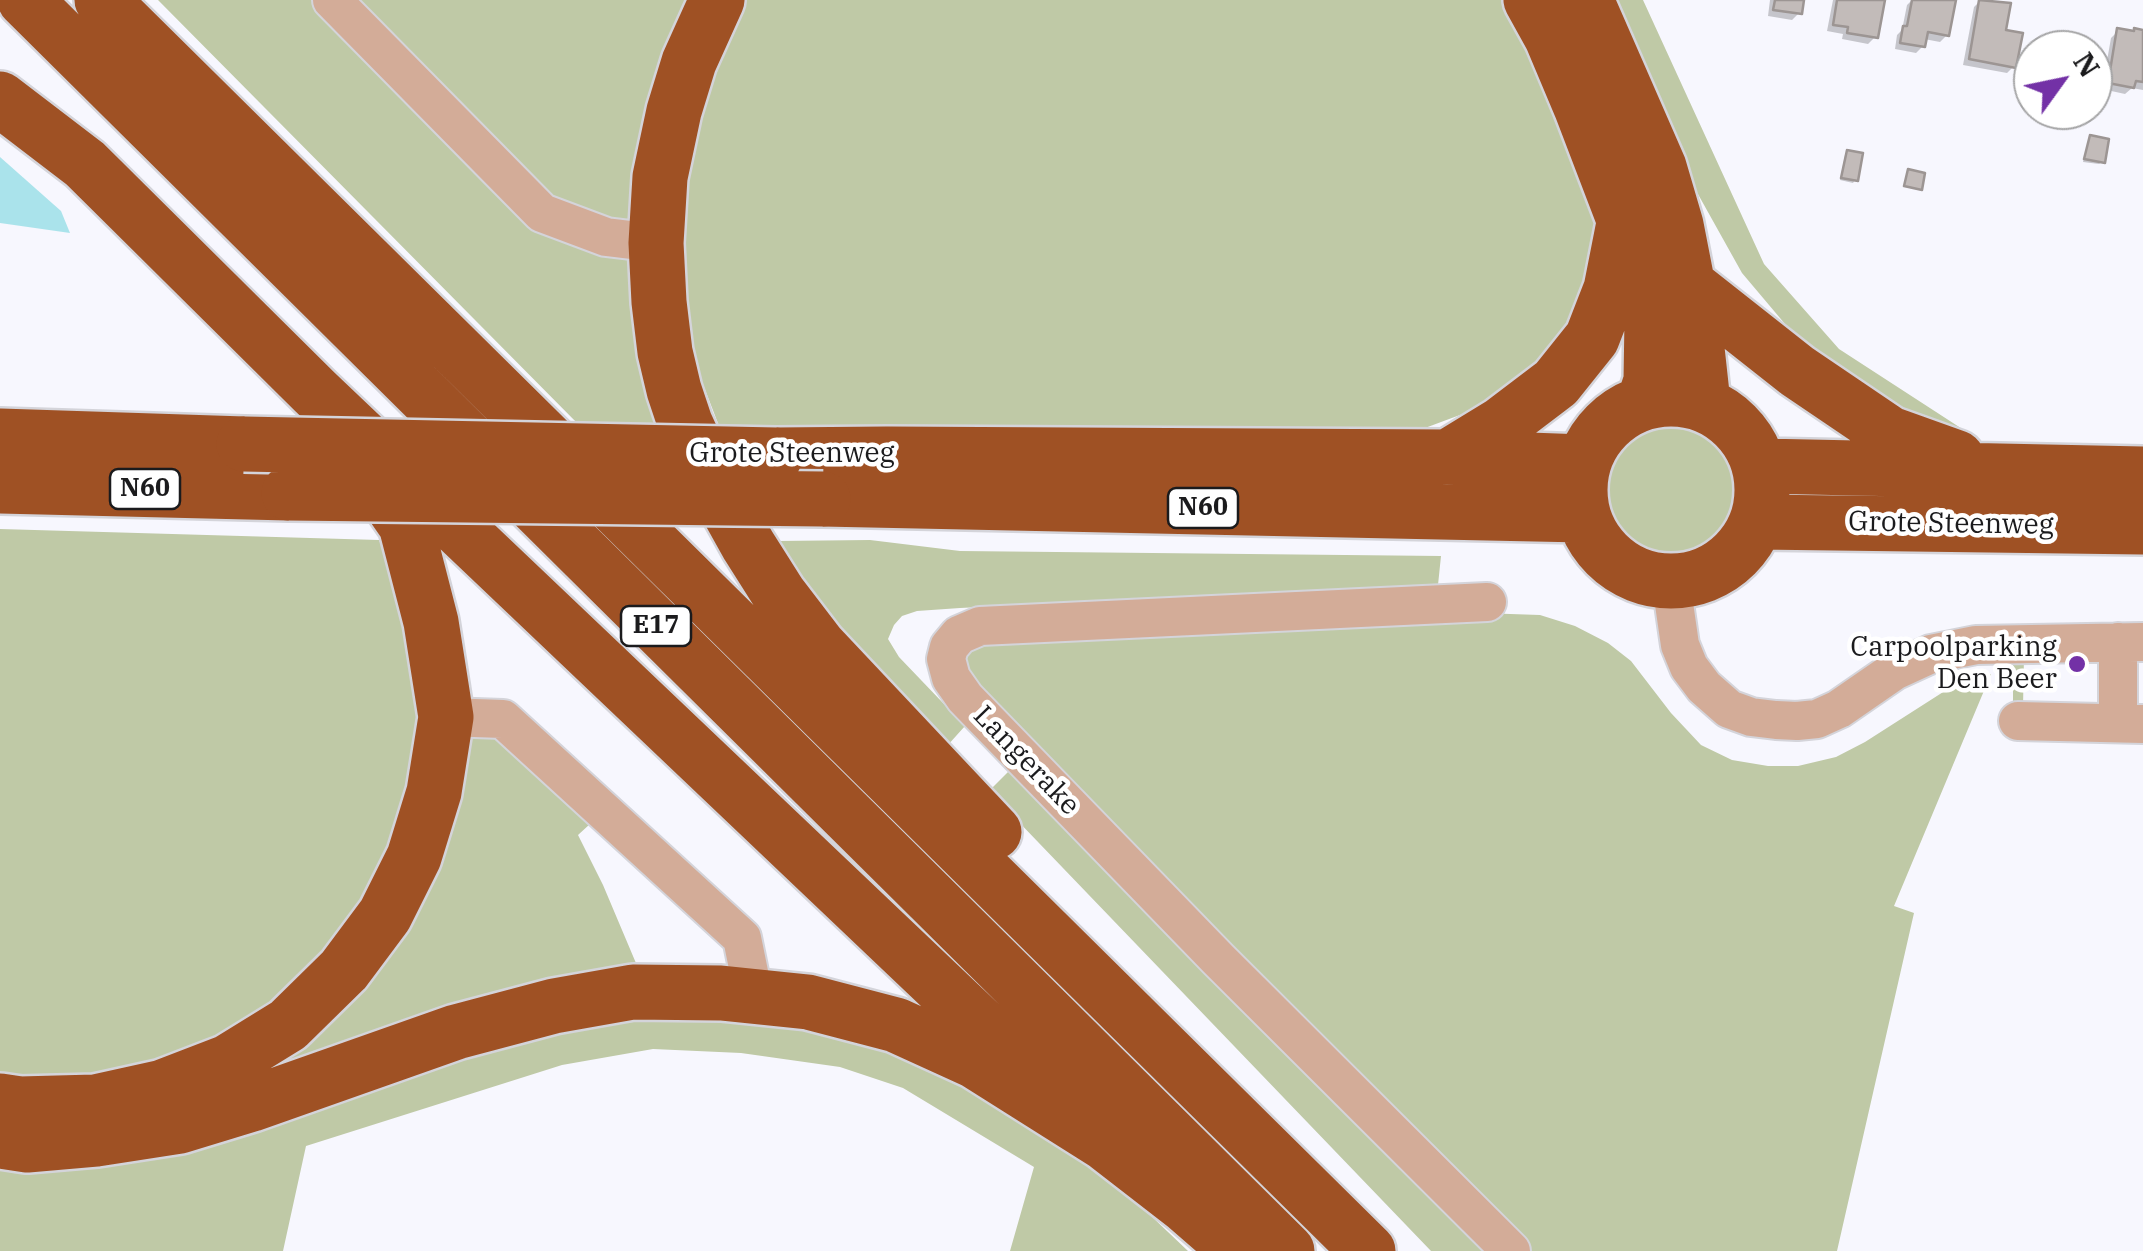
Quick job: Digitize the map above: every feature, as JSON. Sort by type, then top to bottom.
[{"type":"highway","name":"E17","points":[[25,0],[1287,1251]]},
{"type":"highway","name":"E17","points":[[102,0],[1368,1251]]},
{"type":"highway","points":[[717,0],[689,62],[660,177],[656,243],[665,352],[685,423],[748,546],[779,594],[818,645],[1099,944],[1156,1043]]},
{"type":"highway","points":[[1531,0],[1582,107],[1648,285],[1651,381],[1644,402]]},
{"type":"highway","points":[[1586,0],[1659,167],[1676,224],[1693,312],[1703,403]]},
{"type":"highway","points":[[0,84],[315,392],[1105,1144]]},
{"type":"highway","points":[[0,100],[84,164]]},
{"type":"highway","points":[[1448,457],[1502,424],[1556,383],[1592,338],[1611,289],[1624,223]]},
{"type":"highway","points":[[1688,285],[1798,371],[1890,434],[1995,472]]},
{"type":"highway","points":[[0,1101],[95,1102],[163,1087],[228,1062],[288,1025],[344,970],[386,915],[414,857],[434,792],[446,717],[432,622],[406,525],[315,392]]},
{"type":"highway","points":[[1674,398],[1703,403],[1740,427],[1761,466],[1759,522],[1739,554],[1708,576],[1671,583],[1632,574],[1601,550],[1583,489],[1596,436],[1617,415],[1644,402],[1674,398]]},
{"type":"highway","points":[[0,423],[90,438]]},
{"type":"highway","name":"Grote Steenweg","points":[[0,436],[776,456],[1448,457],[1583,489]]},
{"type":"highway","name":"Grote Steenweg","points":[[1761,466],[2143,474]]},
{"type":"highway","name":"Grote Steenweg","points":[[0,486],[822,499],[1583,489]]},
{"type":"highway","name":"Grote Steenweg","points":[[1759,522],[2143,527]]},
{"type":"highway","points":[[0,1141],[27,1145],[180,1126],[456,1032],[554,1006],[633,992],[721,994],[808,1002],[896,1026],[975,1062],[1105,1144],[1185,1204],[1238,1251]]},
{"type":"street","points":[[332,0],[542,212],[606,236],[656,243]]},
{"type":"street","points":[[1671,583],[1680,645],[1689,667],[1704,687],[1729,709],[1776,720],[1816,719],[1839,709],[1894,671],[1931,654],[1976,645],[2130,642],[2130,724],[2018,721]]},
{"type":"street","name":"Langerake","points":[[1487,602],[980,626],[960,635],[948,648],[946,659],[951,678],[965,698],[1218,959],[1511,1251]]},
{"type":"street","points":[[446,717],[503,719],[742,938],[754,997]]},
{"type":"green space","points":[[158,0],[311,0],[526,214],[633,253],[674,430],[581,427]]},
{"type":"green space","points":[[344,0],[702,0],[629,223],[579,224]]},
{"type":"green space","points":[[747,0],[1511,0],[1609,238],[1601,285],[1519,393],[1425,428],[740,431],[719,426],[699,374],[691,339],[685,235],[690,166],[700,115],[725,44]]},
{"type":"green space","points":[[1610,0],[1643,0],[1764,264],[1839,349],[1990,447],[1901,420],[1823,369],[1742,273],[1694,187]]},
{"type":"green space","points":[[1673,425],[1698,430],[1719,445],[1734,466],[1739,491],[1734,516],[1719,537],[1698,552],[1673,557],[1648,552],[1627,537],[1612,516],[1607,491],[1612,466],[1627,445],[1648,430]]},
{"type":"green space","points":[[0,529],[379,540],[416,628],[423,713],[406,803],[367,900],[341,938],[269,1005],[224,1033],[185,1052],[100,1076],[0,1078]]},
{"type":"green space","points":[[870,540],[960,551],[1441,556],[1438,585],[960,608],[902,616],[888,639],[899,657],[965,726],[947,746],[820,607],[777,541]]},
{"type":"green space","points":[[1451,612],[1540,615],[1575,626],[1608,643],[1631,661],[1701,745],[1732,760],[1768,766],[1798,766],[1836,757],[1951,687],[1991,674],[1894,906],[1914,913],[1837,1251],[1524,1251],[977,696],[962,655],[974,644]]},
{"type":"green space","points":[[2013,655],[2024,656],[2023,707],[2013,707]]},
{"type":"green space","points":[[465,734],[500,735],[590,824],[578,835],[641,975],[241,1094],[284,1047]]},
{"type":"green space","points":[[1009,771],[1494,1251],[1431,1251],[989,791]]},
{"type":"green space","points":[[626,1008],[837,1028],[982,1090],[1107,1174],[1188,1251],[1010,1251],[1034,1167],[903,1088],[840,1067],[741,1053],[653,1049],[562,1065],[306,1146],[283,1251],[0,1251],[0,1155]]},
{"type":"water","points":[[0,157],[61,211],[70,233],[0,223]]},
{"type":"building","points":[[1775,0],[1804,0],[1802,14],[1773,10]]},
{"type":"building","points":[[1837,0],[1885,0],[1878,38],[1847,33],[1848,27],[1833,25]]},
{"type":"building","points":[[1912,0],[1956,0],[1949,36],[1928,32],[1925,47],[1900,43]]},
{"type":"building","points":[[1979,0],[2011,3],[2006,30],[2013,31],[2013,67],[1969,59]]},
{"type":"building","points":[[2117,28],[2143,30],[2143,82],[2136,81],[2134,88],[2113,84]]},
{"type":"building","points":[[2090,135],[2109,139],[2105,163],[2084,159]]},
{"type":"building","points":[[1847,150],[1863,153],[1858,181],[1841,178]]},
{"type":"building","points":[[1908,169],[1925,173],[1922,190],[1904,186]]},
{"type":"place","name":"Carpoolparking Den Beer","points":[[2077,664]]}]
